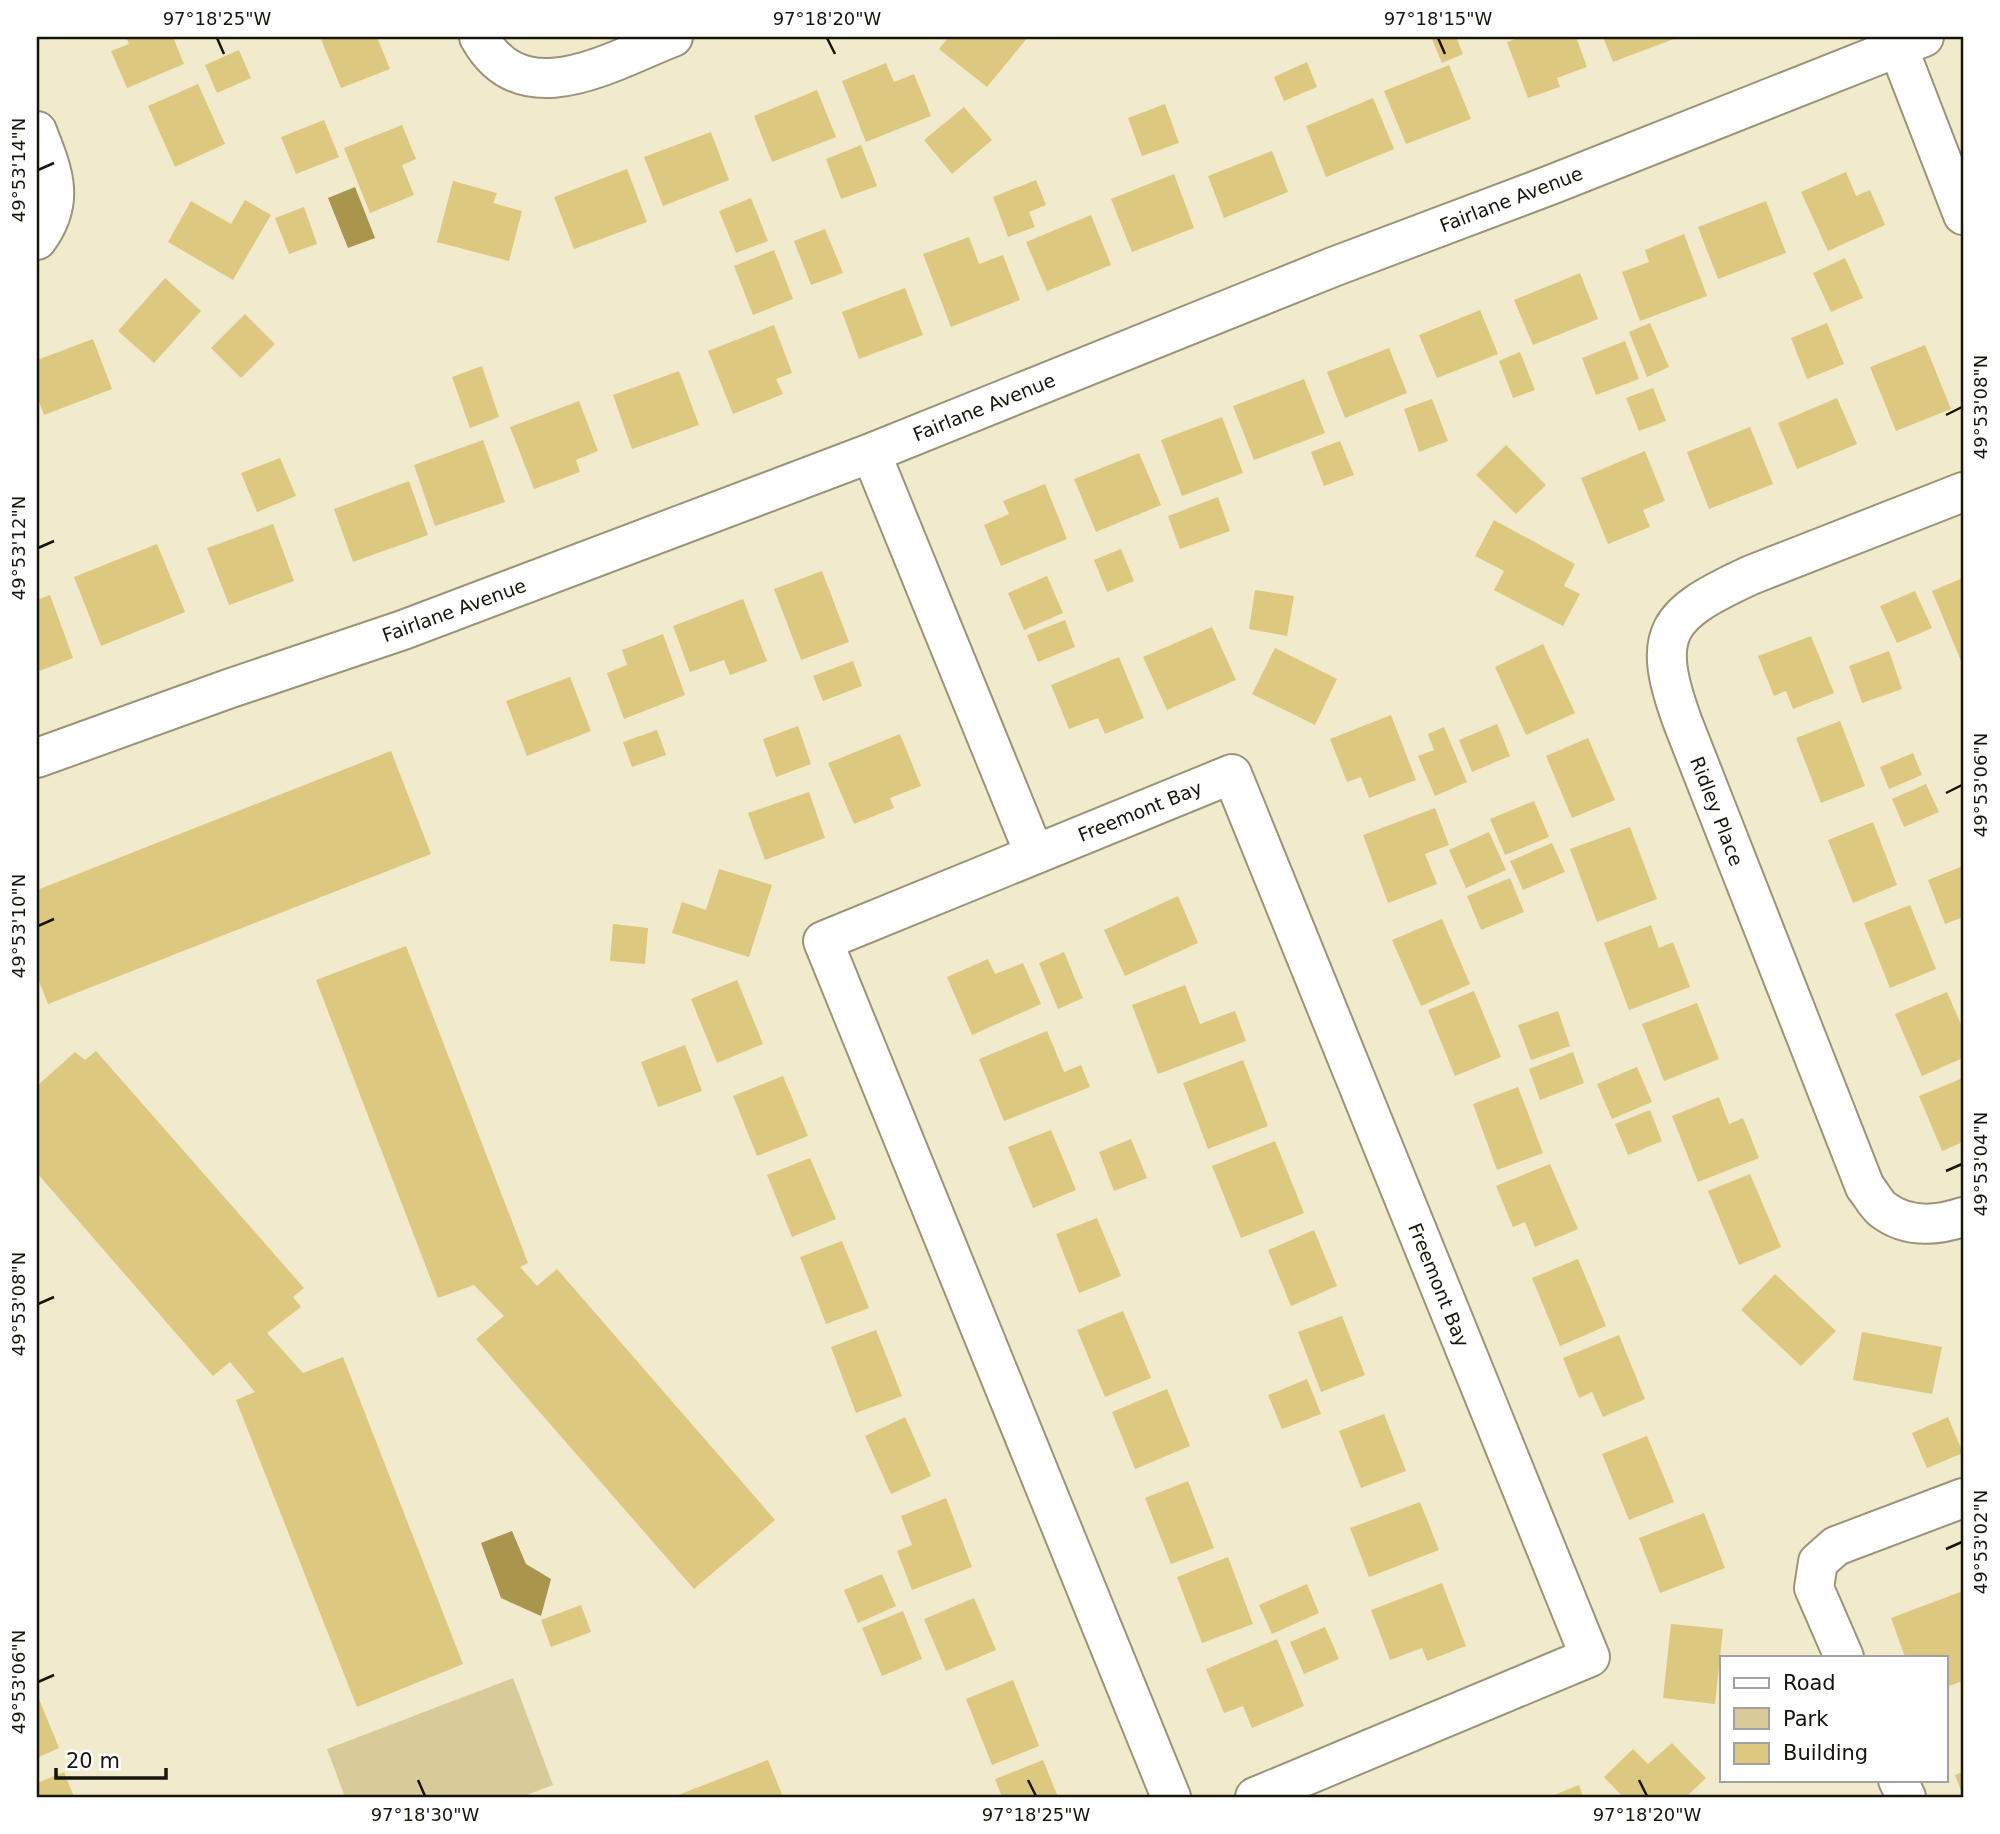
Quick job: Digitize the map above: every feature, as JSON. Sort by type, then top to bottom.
[{"type":"street","points":[[479,37],[488,54],[505,67],[529,78],[546,79],[571,76],[673,37]]},
{"type":"street","points":[[1911,42],[1963,215]]},
{"type":"street","name":"Fairlane Avenue","points":[[37,758],[403,630],[871,453],[1320,272],[1553,184],[1911,42]]},
{"type":"street","points":[[37,131],[54,194],[52,217],[37,240]]},
{"type":"street","points":[[871,453],[1034,853]]},
{"type":"street","name":"Ridley Place","points":[[1963,492],[1718,590],[1688,608],[1671,631],[1665,654],[1669,686],[1866,1187],[1881,1208],[1900,1219],[1918,1224],[1948,1223],[1963,1217]]},
{"type":"street","name":"Freemont Bay","points":[[1171,1797],[823,941],[1232,774],[1590,1657],[1255,1797]]},
{"type":"street","points":[[1844,1656],[1814,1588],[1818,1562],[1836,1546],[1963,1498]]},
{"type":"green space","points":[[513,1678],[553,1785],[521,1797],[345,1797],[327,1749]]},
{"type":"shaded area","points":[[355,187],[375,238],[348,248],[328,198]]},
{"type":"shaded area","points":[[512,1531],[526,1564],[551,1579],[541,1616],[501,1598],[481,1543]]},
{"type":"building","points":[[126,37],[173,37],[184,64],[127,88],[111,51],[129,44]]},
{"type":"building","points":[[320,37],[377,37],[390,69],[341,88]]},
{"type":"building","points":[[949,37],[1028,37],[987,87],[939,49]]},
{"type":"building","points":[[1431,37],[1456,37],[1463,54],[1442,63]]},
{"type":"building","points":[[1521,37],[1576,37],[1587,67],[1557,78],[1560,87],[1528,98],[1507,42]]},
{"type":"building","points":[[1603,37],[1679,37],[1613,62]]},
{"type":"building","points":[[239,50],[251,78],[217,93],[205,65]]},
{"type":"building","points":[[1307,62],[1317,87],[1284,101],[1274,77]]},
{"type":"building","points":[[886,63],[894,82],[914,74],[931,116],[866,142],[842,81]]},
{"type":"building","points":[[1449,65],[1471,119],[1406,144],[1384,91]]},
{"type":"building","points":[[198,84],[225,144],[175,167],[148,106]]},
{"type":"building","points":[[817,90],[836,137],[772,162],[754,116]]},
{"type":"building","points":[[1373,98],[1394,149],[1326,177],[1306,126]]},
{"type":"building","points":[[1165,104],[1179,143],[1142,156],[1128,118]]},
{"type":"building","points":[[964,107],[992,140],[952,174],[924,140]]},
{"type":"building","points":[[324,120],[339,157],[296,174],[281,137]]},
{"type":"building","points":[[402,125],[416,159],[402,165],[414,195],[370,213],[344,148]]},
{"type":"building","points":[[711,132],[729,180],[663,206],[644,157]]},
{"type":"building","points":[[861,145],[877,186],[841,199],[826,159]]},
{"type":"building","points":[[1272,151],[1288,192],[1224,218],[1208,176]]},
{"type":"building","points":[[627,169],[647,222],[574,249],[554,197]]},
{"type":"building","points":[[1846,172],[1856,196],[1870,190],[1885,225],[1828,251],[1801,192]]},
{"type":"building","points":[[1174,174],[1194,228],[1132,252],[1111,199]]},
{"type":"building","points":[[1036,180],[1046,205],[1029,212],[1035,227],[1008,237],[993,197]]},
{"type":"building","points":[[453,181],[497,193],[493,203],[522,211],[509,261],[437,242]]},
{"type":"building","points":[[751,198],[768,241],[736,253],[719,211]]},
{"type":"building","points":[[245,200],[271,215],[233,280],[168,242],[191,201],[231,224]]},
{"type":"building","points":[[1766,201],[1786,253],[1718,279],[1698,227]]},
{"type":"building","points":[[304,207],[317,244],[289,254],[275,218]]},
{"type":"building","points":[[1091,215],[1111,265],[1047,291],[1026,242]]},
{"type":"building","points":[[825,229],[843,273],[811,285],[794,241]]},
{"type":"building","points":[[1684,234],[1707,296],[1640,321],[1622,272],[1649,262],[1645,250]]},
{"type":"building","points":[[969,237],[979,264],[1003,255],[1020,300],[951,327],[923,254]]},
{"type":"building","points":[[774,250],[793,299],[753,315],[734,266]]},
{"type":"building","points":[[1845,258],[1863,298],[1831,312],[1813,273]]},
{"type":"building","points":[[1580,273],[1598,319],[1533,345],[1514,300]]},
{"type":"building","points":[[165,278],[201,311],[154,363],[118,331]]},
{"type":"building","points":[[905,288],[923,335],[859,359],[842,312]]},
{"type":"building","points":[[1480,310],[1498,354],[1437,378],[1419,335]]},
{"type":"building","points":[[245,314],[275,344],[241,378],[211,348]]},
{"type":"building","points":[[1650,323],[1669,367],[1647,377],[1629,332]]},
{"type":"building","points":[[1827,323],[1844,364],[1807,379],[1791,338]]},
{"type":"building","points":[[774,325],[792,373],[776,379],[783,394],[733,414],[708,351]]},
{"type":"building","points":[[93,339],[112,389],[44,415],[37,396],[37,360]]},
{"type":"building","points":[[1625,341],[1639,379],[1596,395],[1582,358]]},
{"type":"building","points":[[1925,345],[1951,409],[1896,431],[1870,367]]},
{"type":"building","points":[[1389,348],[1407,393],[1345,418],[1327,372]]},
{"type":"building","points":[[1520,352],[1535,390],[1513,398],[1499,361]]},
{"type":"building","points":[[482,366],[499,417],[470,428],[452,377]]},
{"type":"building","points":[[679,371],[699,425],[632,449],[613,395]]},
{"type":"building","points":[[1304,379],[1325,433],[1254,460],[1233,406]]},
{"type":"building","points":[[1653,388],[1666,421],[1639,431],[1626,398]]},
{"type":"building","points":[[1837,398],[1857,444],[1797,469],[1778,423]]},
{"type":"building","points":[[1432,399],[1448,441],[1419,452],[1404,409]]},
{"type":"building","points":[[579,401],[598,451],[576,460],[580,472],[534,489],[510,427]]},
{"type":"building","points":[[1222,417],[1243,473],[1182,496],[1161,440]]},
{"type":"building","points":[[1750,427],[1773,484],[1709,509],[1687,452]]},
{"type":"building","points":[[483,440],[505,502],[435,526],[414,465]]},
{"type":"building","points":[[1340,441],[1354,475],[1324,486],[1311,452]]},
{"type":"building","points":[[1506,445],[1546,485],[1516,514],[1476,475]]},
{"type":"building","points":[[1645,451],[1665,501],[1643,510],[1650,527],[1608,544],[1581,478]]},
{"type":"building","points":[[1139,453],[1161,505],[1096,532],[1074,479]]},
{"type":"building","points":[[280,458],[296,496],[257,512],[241,473]]},
{"type":"building","points":[[409,481],[428,535],[353,562],[334,509]]},
{"type":"building","points":[[1045,484],[1067,539],[1001,566],[984,525],[1009,514],[1003,501]]},
{"type":"building","points":[[1218,497],[1230,531],[1180,549],[1168,516]]},
{"type":"building","points":[[1494,520],[1575,564],[1564,586],[1580,594],[1563,626],[1494,590],[1504,571],[1475,556]]},
{"type":"building","points":[[273,524],[294,581],[229,605],[207,548]]},
{"type":"building","points":[[157,544],[185,612],[101,646],[74,577]]},
{"type":"building","points":[[1121,549],[1134,581],[1107,592],[1094,560]]},
{"type":"building","points":[[822,571],[849,642],[801,660],[774,589]]},
{"type":"building","points":[[1047,576],[1063,613],[1024,630],[1008,593]]},
{"type":"building","points":[[1963,578],[1963,660],[1961,661],[1932,591]]},
{"type":"building","points":[[1255,590],[1294,596],[1287,636],[1249,629]]},
{"type":"building","points":[[1915,591],[1932,628],[1897,643],[1880,606]]},
{"type":"building","points":[[50,595],[73,658],[37,672],[37,600]]},
{"type":"building","points":[[743,599],[767,661],[730,675],[724,660],[690,672],[673,626]]},
{"type":"building","points":[[1065,620],[1075,647],[1038,662],[1027,635]]},
{"type":"building","points":[[1212,627],[1236,680],[1167,710],[1143,657]]},
{"type":"building","points":[[663,634],[685,695],[624,719],[607,673],[627,665],[622,650]]},
{"type":"building","points":[[1811,636],[1834,693],[1793,709],[1786,691],[1774,696],[1758,656]]},
{"type":"building","points":[[1543,644],[1575,713],[1526,735],[1495,667]]},
{"type":"building","points":[[1275,648],[1337,679],[1315,725],[1252,694]]},
{"type":"building","points":[[1889,651],[1902,689],[1862,703],[1849,666]]},
{"type":"building","points":[[1119,657],[1144,718],[1105,734],[1098,718],[1069,729],[1051,685]]},
{"type":"building","points":[[853,661],[862,686],[823,701],[813,676]]},
{"type":"building","points":[[570,677],[591,731],[527,756],[506,701]]},
{"type":"building","points":[[1391,715],[1416,780],[1369,798],[1361,777],[1347,782],[1330,739]]},
{"type":"building","points":[[1840,721],[1865,786],[1821,803],[1796,738]]},
{"type":"building","points":[[1497,724],[1510,756],[1472,772],[1459,740]]},
{"type":"building","points":[[798,726],[811,764],[776,777],[763,739]]},
{"type":"building","points":[[1444,727],[1467,782],[1435,796],[1418,756],[1434,750],[1428,734]]},
{"type":"building","points":[[657,730],[666,755],[632,767],[623,742]]},
{"type":"building","points":[[900,734],[921,786],[890,798],[894,808],[854,824],[828,763]]},
{"type":"building","points":[[1588,738],[1615,800],[1572,818],[1546,756]]},
{"type":"building","points":[[391,751],[431,854],[48,1004],[37,976],[37,890]]},
{"type":"building","points":[[1913,753],[1922,775],[1889,789],[1880,767]]},
{"type":"building","points":[[1926,784],[1939,812],[1904,827],[1892,799]]},
{"type":"building","points":[[809,792],[825,838],[765,860],[748,813]]},
{"type":"building","points":[[1534,801],[1549,837],[1505,855],[1490,819]]},
{"type":"building","points":[[1435,808],[1449,845],[1425,854],[1437,884],[1388,903],[1363,835]]},
{"type":"building","points":[[1873,822],[1897,885],[1853,903],[1828,840]]},
{"type":"building","points":[[1630,827],[1657,899],[1597,922],[1570,849]]},
{"type":"building","points":[[1489,832],[1506,870],[1466,888],[1449,850]]},
{"type":"building","points":[[1552,843],[1565,872],[1523,890],[1510,861]]},
{"type":"building","points":[[1963,866],[1963,917],[1945,924],[1928,880]]},
{"type":"building","points":[[719,869],[772,885],[749,957],[672,933],[682,902],[706,910]]},
{"type":"building","points":[[1510,878],[1524,912],[1481,930],[1467,896]]},
{"type":"building","points":[[1178,896],[1198,943],[1125,976],[1104,930]]},
{"type":"building","points":[[1910,905],[1936,969],[1890,988],[1864,923]]},
{"type":"building","points":[[1442,919],[1470,984],[1421,1006],[1392,940]]},
{"type":"building","points":[[613,924],[648,928],[645,964],[610,961]]},
{"type":"building","points":[[1651,925],[1659,948],[1673,942],[1690,987],[1629,1010],[1604,943]]},
{"type":"building","points":[[406,946],[528,1263],[520,1267],[537,1286],[557,1269],[775,1520],[694,1589],[476,1339],[504,1316],[474,1285],[438,1298],[316,980]]},
{"type":"building","points":[[1064,952],[1083,998],[1058,1009],[1039,963]]},
{"type":"building","points":[[988,959],[995,974],[1023,963],[1041,1004],[972,1035],[947,977]]},
{"type":"building","points":[[737,980],[763,1044],[717,1063],[691,999]]},
{"type":"building","points":[[1185,985],[1200,1024],[1235,1011],[1246,1041],[1158,1074],[1132,1005]]},
{"type":"building","points":[[1474,991],[1501,1057],[1455,1076],[1428,1010]]},
{"type":"building","points":[[1947,992],[1963,1029],[1963,1058],[1922,1076],[1895,1014]]},
{"type":"building","points":[[1697,1003],[1719,1059],[1664,1081],[1642,1024]]},
{"type":"building","points":[[1558,1011],[1570,1046],[1531,1060],[1518,1025]]},
{"type":"building","points":[[1047,1031],[1064,1072],[1081,1065],[1090,1087],[1004,1121],[979,1059]]},
{"type":"building","points":[[685,1045],[702,1091],[658,1107],[641,1062]]},
{"type":"building","points":[[96,1051],[304,1288],[293,1297],[301,1307],[267,1333],[303,1373],[343,1357],[463,1664],[357,1707],[236,1400],[255,1392],[230,1362],[213,1376],[37,1173],[37,1086],[75,1052],[85,1060]]},
{"type":"building","points":[[1573,1052],[1584,1083],[1540,1100],[1529,1069]]},
{"type":"building","points":[[1243,1060],[1268,1126],[1208,1149],[1183,1083]]},
{"type":"building","points":[[1637,1067],[1652,1102],[1612,1119],[1597,1084]]},
{"type":"building","points":[[783,1076],[808,1136],[757,1156],[733,1096]]},
{"type":"building","points":[[1963,1078],[1963,1142],[1942,1151],[1919,1096]]},
{"type":"building","points":[[1518,1087],[1543,1153],[1497,1170],[1473,1104]]},
{"type":"building","points":[[1719,1097],[1729,1124],[1743,1118],[1759,1158],[1698,1182],[1672,1116]]},
{"type":"building","points":[[1650,1110],[1662,1141],[1628,1155],[1615,1124]]},
{"type":"building","points":[[1051,1130],[1076,1190],[1033,1208],[1008,1147]]},
{"type":"building","points":[[1131,1139],[1147,1178],[1114,1191],[1099,1152]]},
{"type":"building","points":[[1275,1141],[1304,1213],[1241,1238],[1212,1166]]},
{"type":"building","points":[[810,1158],[836,1219],[792,1237],[767,1175]]},
{"type":"building","points":[[1550,1164],[1578,1229],[1535,1247],[1525,1222],[1513,1227],[1496,1186]]},
{"type":"building","points":[[1750,1174],[1781,1247],[1739,1265],[1708,1191]]},
{"type":"building","points":[[1097,1218],[1121,1276],[1079,1293],[1056,1234]]},
{"type":"building","points":[[1314,1230],[1337,1286],[1291,1306],[1268,1250]]},
{"type":"building","points":[[842,1241],[869,1308],[826,1324],[800,1257]]},
{"type":"building","points":[[1578,1259],[1606,1326],[1560,1346],[1532,1278]]},
{"type":"building","points":[[1775,1274],[1836,1331],[1801,1366],[1741,1310]]},
{"type":"building","points":[[1123,1311],[1151,1378],[1105,1397],[1077,1330]]},
{"type":"building","points":[[1342,1316],[1365,1375],[1321,1392],[1298,1332]]},
{"type":"building","points":[[876,1330],[902,1396],[856,1413],[831,1347]]},
{"type":"building","points":[[1862,1332],[1942,1347],[1932,1394],[1853,1380]]},
{"type":"building","points":[[1619,1335],[1645,1399],[1603,1417],[1592,1392],[1579,1398],[1563,1358]]},
{"type":"building","points":[[1307,1379],[1321,1414],[1282,1429],[1268,1395]]},
{"type":"building","points":[[1167,1389],[1190,1446],[1135,1469],[1112,1412]]},
{"type":"building","points":[[1384,1414],[1406,1471],[1361,1488],[1339,1431]]},
{"type":"building","points":[[905,1417],[931,1476],[891,1494],[865,1436]]},
{"type":"building","points":[[1948,1417],[1963,1453],[1927,1468],[1912,1433]]},
{"type":"building","points":[[1647,1436],[1674,1502],[1629,1520],[1602,1454]]},
{"type":"building","points":[[1188,1481],[1214,1548],[1171,1564],[1145,1498]]},
{"type":"building","points":[[946,1498],[972,1567],[912,1590],[897,1551],[912,1545],[901,1516]]},
{"type":"building","points":[[1420,1502],[1439,1550],[1369,1577],[1350,1528]]},
{"type":"building","points":[[1704,1513],[1725,1568],[1660,1593],[1639,1538]]},
{"type":"building","points":[[1228,1557],[1253,1624],[1202,1643],[1177,1577]]},
{"type":"building","points":[[882,1574],[896,1606],[858,1623],[844,1590]]},
{"type":"building","points":[[1442,1583],[1466,1646],[1427,1661],[1422,1648],[1390,1660],[1371,1610]]},
{"type":"building","points":[[1307,1584],[1319,1613],[1272,1634],[1259,1605]]},
{"type":"building","points":[[1963,1591],[1963,1681],[1948,1686],[1948,1656],[1905,1656],[1891,1618]]},
{"type":"building","points":[[974,1598],[996,1650],[946,1671],[924,1619]]},
{"type":"building","points":[[581,1605],[591,1632],[551,1647],[541,1620]]},
{"type":"building","points":[[903,1611],[922,1659],[882,1676],[862,1628]]},
{"type":"building","points":[[1671,1624],[1723,1629],[1715,1704],[1663,1698]]},
{"type":"building","points":[[1325,1627],[1339,1659],[1304,1674],[1290,1642]]},
{"type":"building","points":[[1277,1639],[1304,1706],[1252,1728],[1243,1706],[1224,1713],[1206,1669]]},
{"type":"building","points":[[1013,1680],[1039,1746],[992,1765],[966,1699]]},
{"type":"building","points":[[37,1694],[59,1748],[37,1758]]},
{"type":"building","points":[[1672,1743],[1706,1778],[1686,1797],[1623,1797],[1604,1777],[1633,1749],[1648,1764]]},
{"type":"building","points":[[768,1760],[783,1797],[673,1797]]},
{"type":"building","points":[[1043,1760],[1058,1797],[1002,1797],[995,1779]]},
{"type":"building","points":[[64,1772],[74,1797],[37,1797],[37,1783]]},
{"type":"building","points":[[1963,1772],[1963,1796],[1955,1775]]},
{"type":"building","points":[[1579,1785],[1583,1797],[1549,1797]]}]
